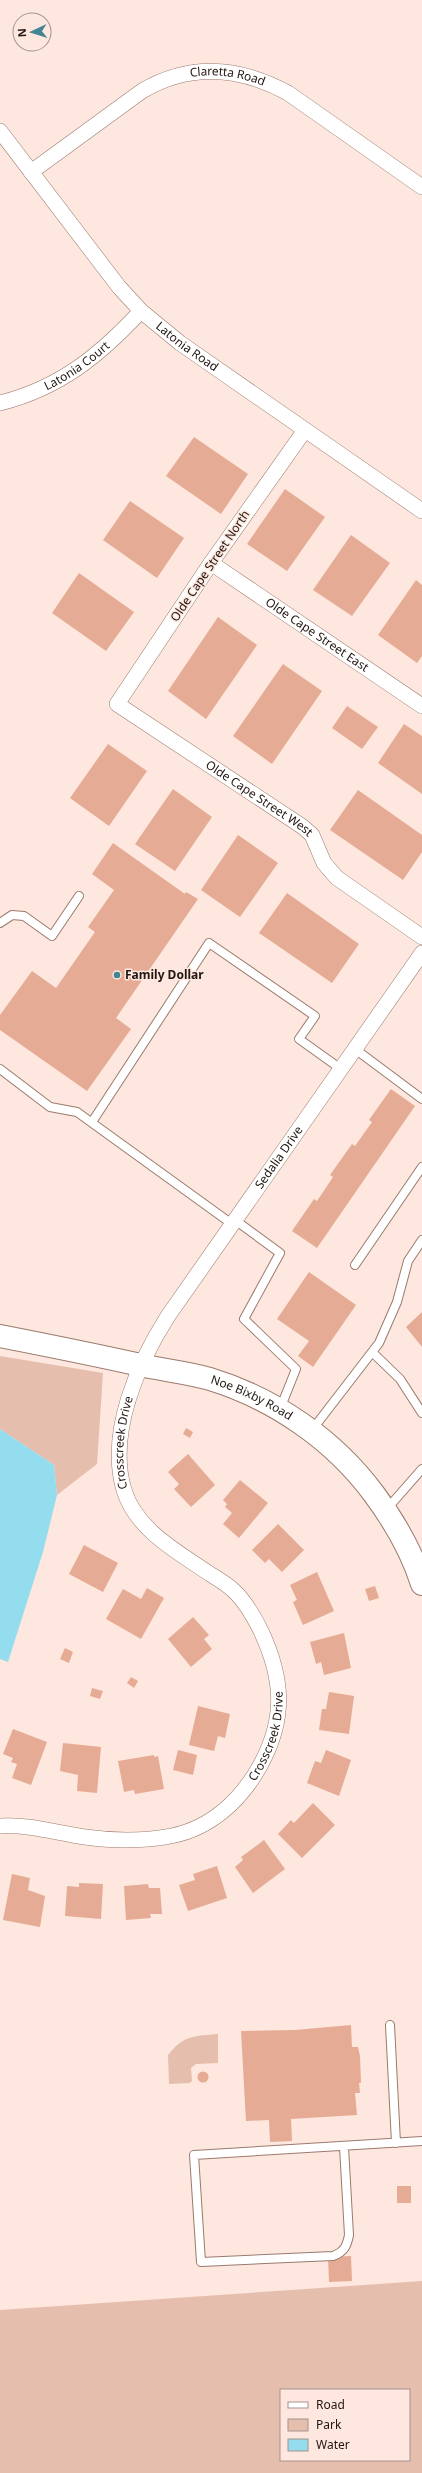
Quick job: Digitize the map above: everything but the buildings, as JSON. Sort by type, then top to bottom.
[{"type":"street","name":"Claretta Road","points":[[31,172],[142,90],[160,80],[179,74],[226,71],[262,80],[288,93],[422,187]]},
{"type":"street","name":"Latonia Road","points":[[0,131],[118,287],[141,311],[180,343],[422,511]]},
{"type":"street","name":"Latonia Court","points":[[0,403],[46,387],[79,368],[108,346],[141,311]]},
{"type":"street","name":"Olde Cape Street North","points":[[117,704],[211,563],[305,430]]},
{"type":"street","name":"Olde Cape Street East","points":[[211,563],[422,706]]},
{"type":"street","name":"Olde Cape Street West","points":[[117,704],[303,827],[312,835],[324,864],[337,878],[422,937]]},
{"type":"street","name":"Sedalia Drive","points":[[140,1365],[168,1316],[422,953]]},
{"type":"street","name":"Noe Bixby Road","points":[[0,1336],[210,1379],[253,1396],[280,1410],[312,1431],[336,1451],[353,1468],[386,1510],[408,1549],[422,1584]]},
{"type":"street","name":"Crosscreek Drive","points":[[0,1826],[43,1829],[87,1838],[146,1838],[173,1836],[220,1815],[243,1794],[271,1745],[278,1721],[279,1696],[276,1671],[274,1661],[251,1611],[233,1590],[166,1544],[146,1526],[125,1492],[119,1470],[119,1450],[128,1400],[140,1365]]},
{"type":"lane","points":[[0,923],[12,915],[24,916],[52,936],[79,896]]},
{"type":"lane","points":[[92,1122],[209,943],[315,1016],[299,1039],[341,1069]]},
{"type":"lane","points":[[355,1049],[422,1099]]},
{"type":"lane","points":[[0,1069],[50,1107],[77,1112],[233,1222],[280,1253],[244,1319],[296,1369],[280,1410]]},
{"type":"lane","points":[[355,1265],[422,1167]]},
{"type":"lane","points":[[312,1431],[379,1343],[397,1302],[408,1261],[422,1240]]},
{"type":"lane","points":[[372,1352],[400,1379],[422,1414]]},
{"type":"lane","points":[[386,1510],[422,1469]]},
{"type":"lane","points":[[390,2025],[396,2143]]},
{"type":"lane","points":[[344,2147],[349,2236],[345,2248],[341,2253],[333,2256],[201,2262],[194,2155],[344,2147],[422,2141]]},
{"type":"green space","points":[[0,1356],[103,1373],[97,1464],[57,1495],[54,1465],[0,1429]]},
{"type":"green space","points":[[218,2034],[218,2063],[196,2064],[191,2068],[192,2081],[190,2083],[169,2084],[168,2055],[174,2048],[185,2040],[196,2036]]},
{"type":"green space","points":[[422,2281],[422,2473],[0,2473],[0,2310]]},
{"type":"water","points":[[0,1429],[54,1465],[57,1495],[43,1552],[8,1662],[0,1659]]},
{"type":"place","name":"Family Dollar","points":[[117,975]]}]
